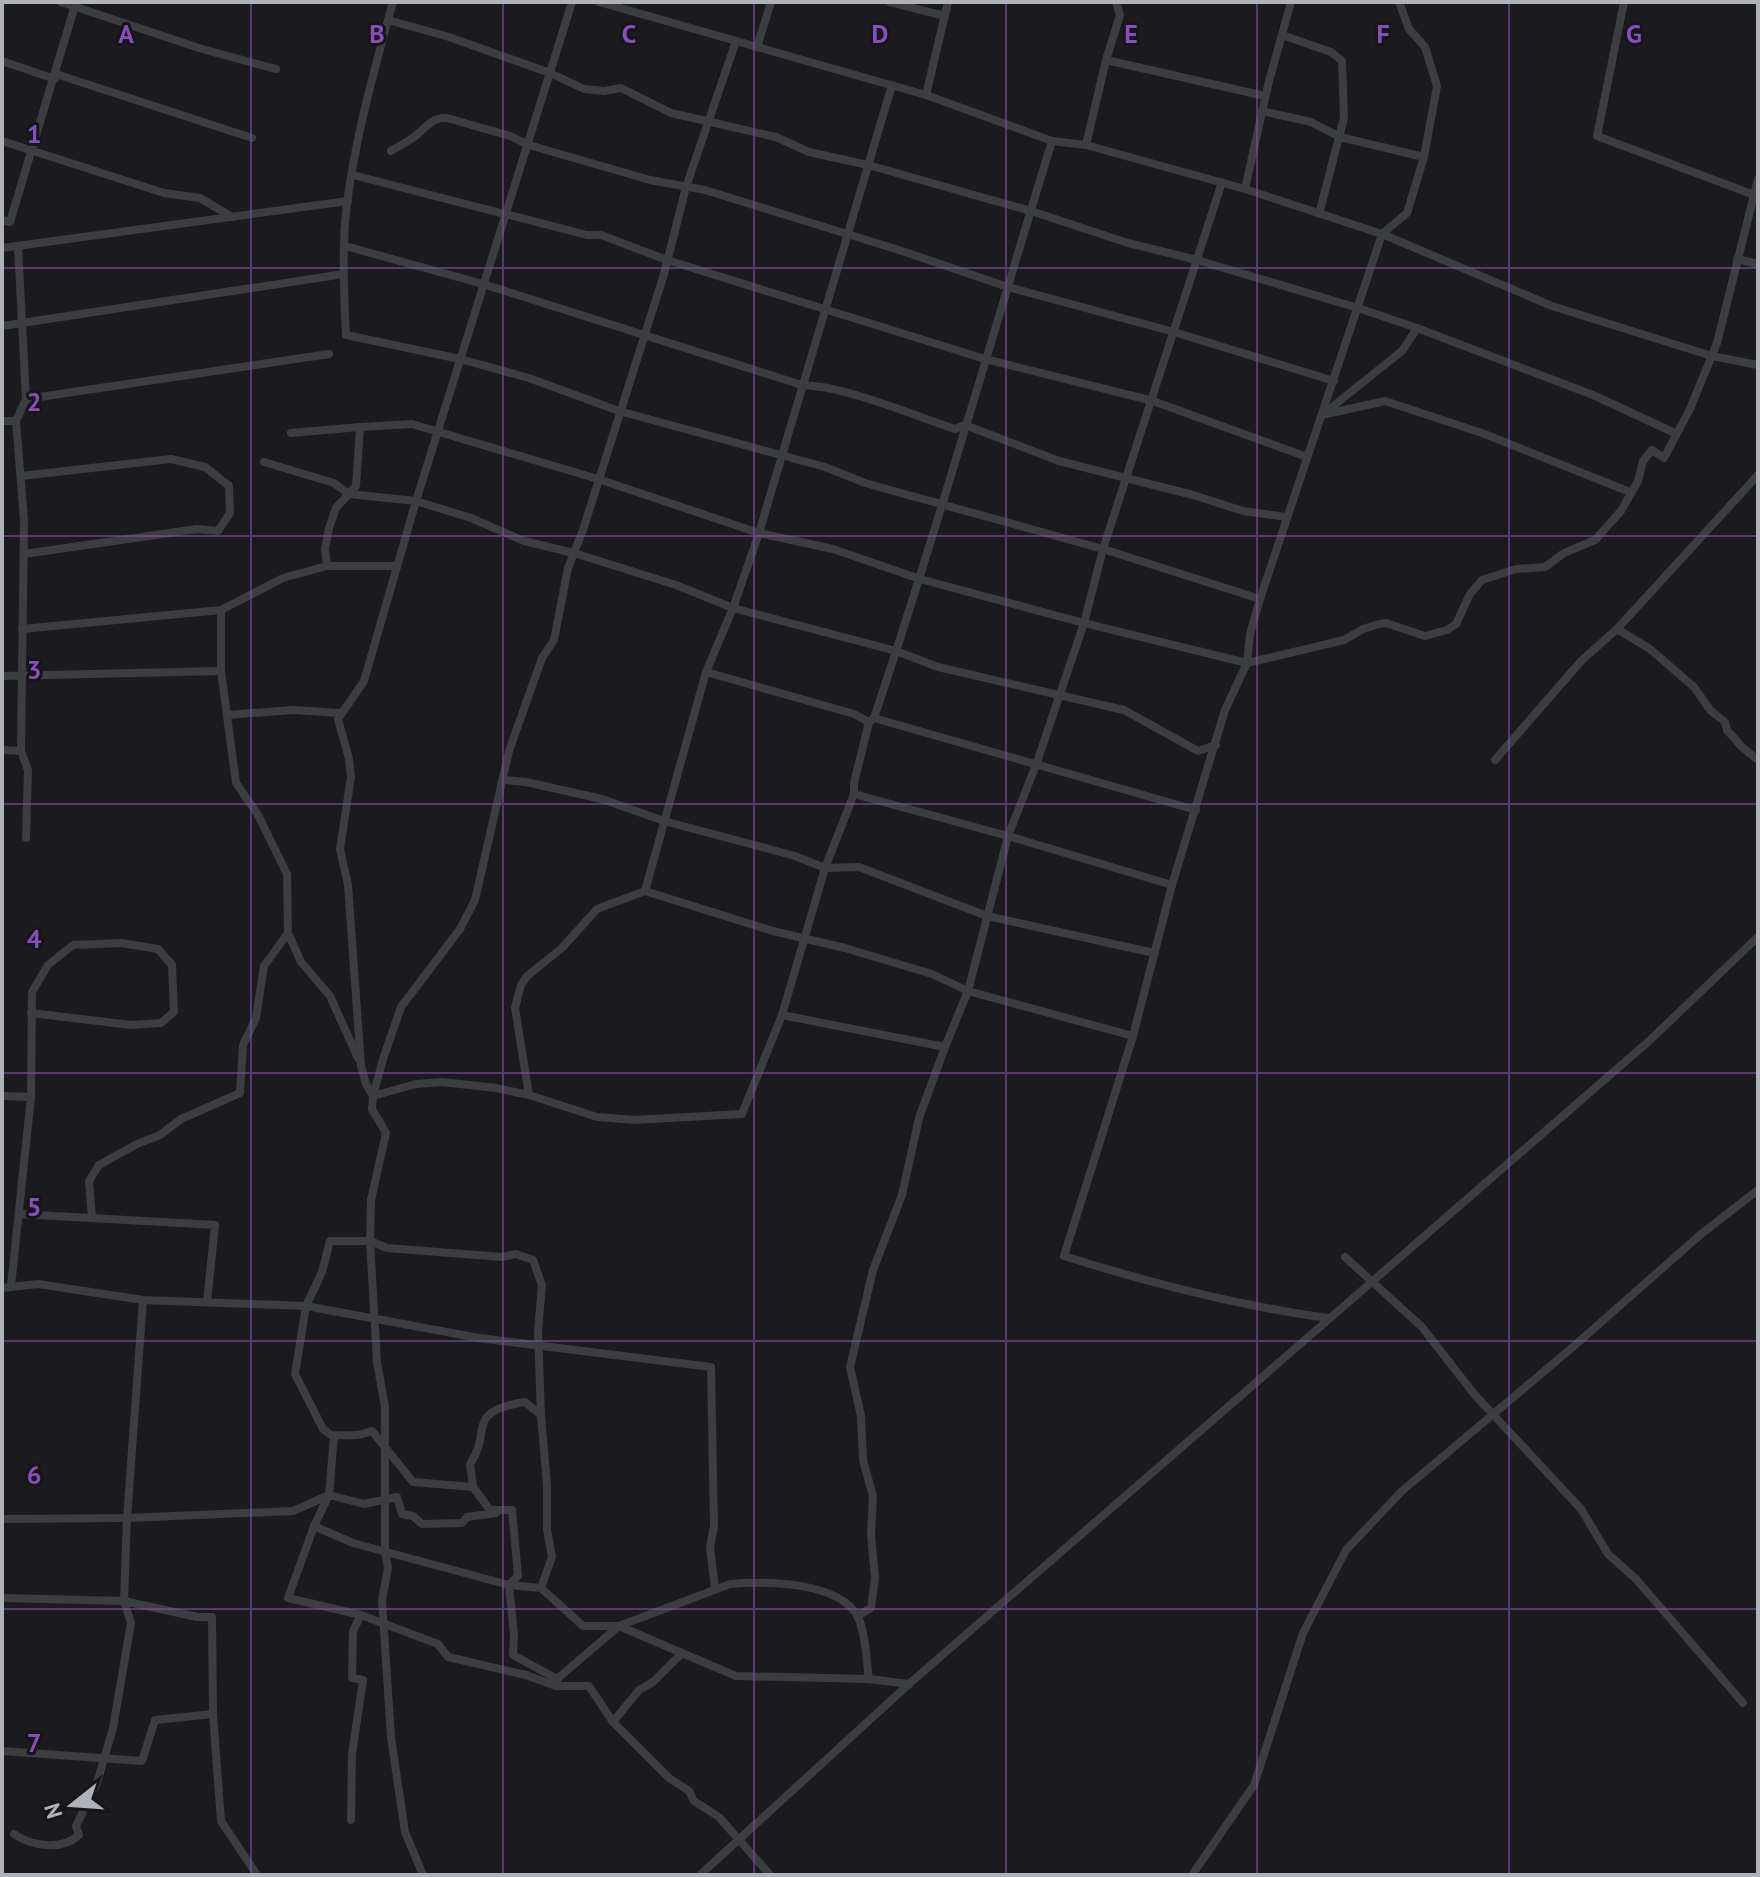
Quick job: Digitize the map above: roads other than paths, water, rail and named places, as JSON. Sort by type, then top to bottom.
[{"type":"street","points":[[61,2],[75,4],[202,49],[276,69]]},
{"type":"street","points":[[393,2],[361,120],[348,201],[344,274],[346,335],[460,359],[529,378],[619,411],[825,467],[865,483],[1103,549],[1260,599]]},
{"type":"street","points":[[361,1066],[348,885],[340,849],[351,777],[349,759],[338,725],[340,713],[364,681],[416,501],[572,2]]},
{"type":"street","points":[[599,2],[926,95],[1052,141],[1086,145],[1245,189],[1382,234],[1552,306],[1712,356],[1758,365]]},
{"type":"street","points":[[757,47],[771,2]]},
{"type":"street","points":[[890,2],[945,16]]},
{"type":"street","points":[[926,95],[948,2]]},
{"type":"street","points":[[1086,145],[1120,15],[1116,2]]},
{"type":"street","points":[[1245,189],[1265,96],[1291,2]]},
{"type":"street","points":[[1328,1318],[1225,1300],[1134,1278],[1064,1256],[1133,1036],[1172,885],[1225,710],[1247,663],[1250,634],[1286,517],[1382,234],[1407,213],[1424,157],[1437,86],[1425,47],[1409,29],[1399,2]]},
{"type":"street","points":[[1624,2],[1597,136],[1756,196]]},
{"type":"street","points":[[2,220],[10,222],[75,4]]},
{"type":"street","points":[[388,20],[449,37],[550,73],[584,89],[604,91],[621,88],[671,113],[776,137],[809,152],[868,165],[1031,211],[1128,243],[1197,260],[1358,308],[1593,395],[1675,433]]},
{"type":"street","points":[[1282,35],[1331,52],[1342,61],[1344,118],[1319,214]]},
{"type":"street","points":[[423,1875],[405,1832],[391,1737],[382,1600],[388,1568],[385,1551],[385,1407],[377,1362],[370,1241],[371,1200],[386,1133],[375,1116],[373,1096],[401,1007],[460,929],[475,900],[509,751],[542,658],[554,640],[568,568],[667,260],[686,187],[736,41]]},
{"type":"street","points":[[1106,60],[1265,96]]},
{"type":"street","points":[[2,61],[252,138]]},
{"type":"street","points":[[645,891],[706,672],[733,608],[759,533],[892,85]]},
{"type":"street","points":[[1262,111],[1311,122],[1340,137],[1424,157]]},
{"type":"street","points":[[391,151],[439,117],[650,180],[705,190],[1008,287],[1174,332],[1334,381]]},
{"type":"street","points":[[2,141],[164,193],[200,198],[233,217]]},
{"type":"street","points":[[373,1096],[416,1084],[442,1082],[529,1095],[597,1117],[634,1120],[742,1114],[782,1015],[825,868],[854,794],[854,783],[871,720],[920,579],[1052,141]]},
{"type":"street","points":[[353,175],[506,216],[587,235],[601,235],[667,260],[985,359],[1153,401],[1307,457]]},
{"type":"street","points":[[291,433],[412,424],[598,479],[759,533],[833,549],[920,579],[1247,663],[1344,640],[1379,624],[1386,623],[1425,636],[1456,624],[1470,594],[1482,580],[1516,569],[1545,567],[1564,553],[1595,540],[1617,516],[1638,481],[1643,461],[1652,450],[1664,458],[1690,409],[1712,356],[1758,179]]},
{"type":"street","points":[[857,1616],[871,1608],[875,1578],[871,1534],[873,1496],[863,1460],[861,1416],[850,1367],[873,1270],[902,1195],[919,1118],[968,991],[1008,836],[1036,765],[1084,623],[1103,549],[1222,182]]},
{"type":"street","points":[[2,248],[348,201]]},
{"type":"street","points":[[18,246],[26,399],[16,421],[24,520],[21,751],[28,770],[26,838]]},
{"type":"street","points":[[345,246],[483,284],[802,385],[862,398],[955,429],[965,425],[1059,461],[1243,511],[1286,517]]},
{"type":"street","points":[[1737,259],[1758,264]]},
{"type":"street","points":[[2,326],[344,274]]},
{"type":"street","points":[[1322,415],[1402,351],[1417,328]]},
{"type":"street","points":[[26,399],[329,354]]},
{"type":"street","points":[[1322,415],[1385,401],[1482,433],[1630,492]]},
{"type":"street","points":[[2,421],[16,421]]},
{"type":"street","points":[[327,566],[325,549],[336,508],[356,486],[360,427]]},
{"type":"street","points":[[21,476],[171,459],[205,467],[229,486],[230,513],[218,531],[197,529],[24,554]]},
{"type":"street","points":[[264,462],[334,483],[349,494],[416,501],[471,518],[524,541],[676,585],[733,608],[896,651],[938,667],[1124,710],[1198,751],[1216,745]]},
{"type":"street","points":[[1495,760],[1582,660],[1617,629],[1758,475]]},
{"type":"street","points":[[22,629],[221,610],[283,578],[327,566],[397,566]]},
{"type":"street","points":[[221,610],[221,671],[236,783],[258,815],[287,874],[288,933],[301,962],[330,996],[373,1096]]},
{"type":"street","points":[[1617,629],[1650,649],[1694,687],[1710,710],[1725,722],[1734,739],[1758,760]]},
{"type":"street","points":[[2,676],[221,671]]},
{"type":"street","points":[[706,672],[1196,810]]},
{"type":"street","points":[[227,715],[293,710],[340,713]]},
{"type":"street","points":[[2,750],[21,751]]},
{"type":"street","points":[[504,780],[602,799],[664,821],[795,856],[825,868],[859,867],[987,916],[1154,953]]},
{"type":"street","points":[[854,794],[1172,885]]},
{"type":"street","points":[[529,1095],[515,1008],[521,985],[538,966],[562,948],[597,909],[645,891],[773,931],[932,974],[968,991],[1133,1036]]},
{"type":"street","points":[[92,1218],[89,1181],[99,1165],[160,1135],[181,1119],[240,1093],[243,1045],[256,1018],[264,966],[288,933]]},
{"type":"street","points":[[700,1875],[909,1684],[1649,1041],[1758,937]]},
{"type":"street","points":[[31,1013],[131,1025],[161,1023],[174,1012],[172,965],[158,949],[121,943],[73,945],[48,965],[32,992],[31,1013],[31,1097],[19,1214],[7,1287],[38,1284],[143,1300],[306,1306],[376,1321],[538,1346],[711,1367],[714,1526],[710,1547],[715,1589]]},
{"type":"street","points":[[782,1015],[945,1047]]},
{"type":"street","points":[[2,1096],[31,1097]]},
{"type":"street","points":[[1192,1875],[1254,1785],[1303,1633],[1346,1550],[1402,1491],[1700,1235],[1758,1190]]},
{"type":"street","points":[[19,1214],[215,1225],[207,1302]]},
{"type":"street","points":[[473,1487],[413,1482],[372,1431],[357,1437],[334,1436],[323,1429],[295,1374],[306,1306],[322,1272],[330,1241],[370,1241],[387,1248],[502,1257],[516,1254],[533,1260],[542,1285],[538,1346],[547,1530],[552,1557],[541,1588]]},
{"type":"street","points":[[1345,1257],[1422,1327],[1493,1415],[1581,1509],[1608,1554],[1636,1579],[1743,1703]]},
{"type":"street","points":[[14,1834],[30,1844],[61,1844],[79,1835],[76,1826],[97,1783],[113,1728],[131,1623],[124,1601],[127,1518],[143,1300]]},
{"type":"street","points":[[512,1510],[490,1510],[473,1487],[470,1464],[479,1451],[478,1437],[487,1416],[497,1409],[525,1402],[541,1415]]},
{"type":"street","points":[[334,1436],[329,1495],[314,1526],[288,1598],[361,1615],[438,1644],[448,1657],[557,1683],[589,1686],[613,1722],[669,1778],[689,1791],[694,1801],[719,1817],[770,1875]]},
{"type":"street","points":[[2,1519],[127,1518],[293,1511],[329,1495],[364,1504],[397,1497],[402,1514],[413,1516],[422,1524],[462,1523],[467,1517],[512,1510]]},
{"type":"street","points":[[509,1585],[518,1576],[512,1510]]},
{"type":"street","points":[[314,1526],[353,1543],[509,1585],[541,1588],[583,1626],[619,1626],[730,1584],[747,1582],[817,1589],[838,1598],[857,1616],[869,1679]]},
{"type":"street","points":[[509,1585],[513,1655],[557,1683]]},
{"type":"street","points":[[2,1598],[124,1601],[197,1617],[212,1617],[213,1714],[221,1821],[257,1875]]},
{"type":"street","points":[[351,1820],[352,1754],[363,1680],[352,1678],[353,1631],[361,1615]]},
{"type":"street","points":[[619,1626],[736,1676],[869,1679],[909,1684]]},
{"type":"street","points":[[557,1683],[619,1626]]},
{"type":"street","points":[[613,1722],[639,1690],[653,1682],[682,1653]]},
{"type":"street","points":[[2,1751],[142,1761],[155,1720],[213,1714]]}]
